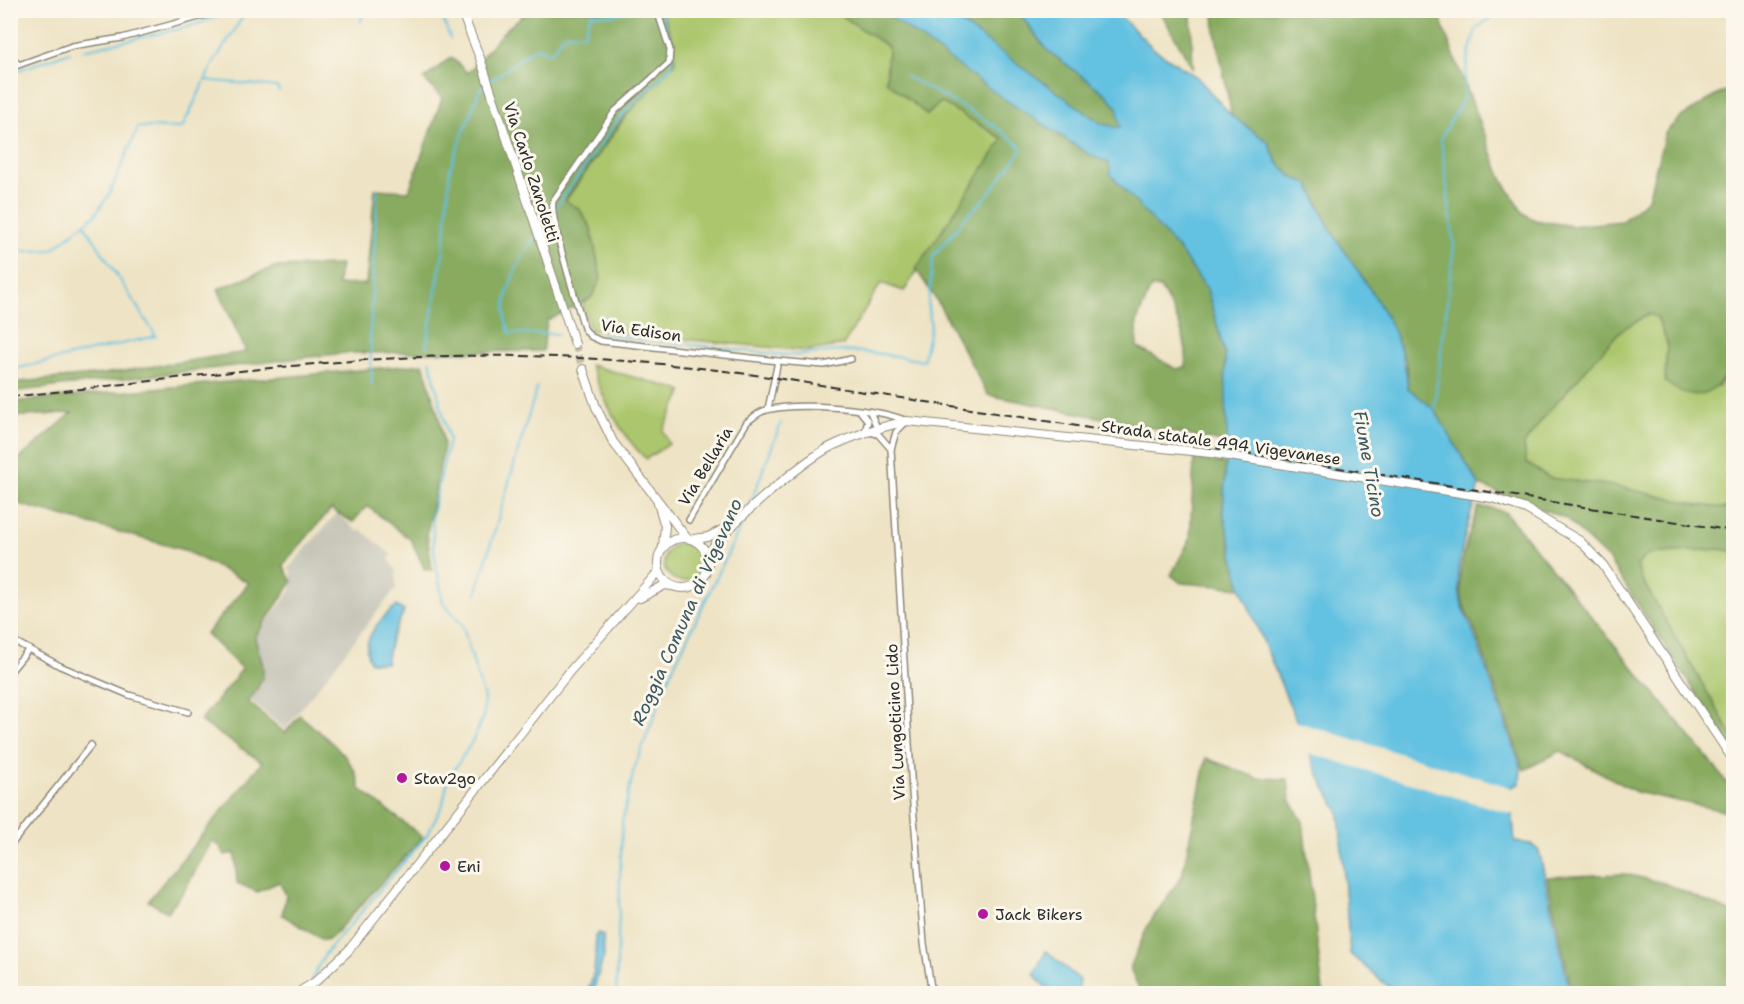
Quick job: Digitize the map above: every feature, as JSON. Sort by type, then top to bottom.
[{"type":"main road","name":"Via Carlo Zanoletti","points":[[461,10],[488,82],[575,344]]},
{"type":"main road","points":[[583,369],[596,407],[613,442],[655,496],[708,556]]},
{"type":"main road","name":"Strada statale 494 Vigevanese","points":[[732,525],[818,455],[869,430],[907,421],[1210,453],[1492,498],[1538,514],[1592,552],[1617,581],[1734,761]]},
{"type":"main road","points":[[655,496],[665,526],[663,546],[657,558],[659,571],[672,586]]},
{"type":"main road","points":[[663,546],[674,538],[708,537],[732,525]]},
{"type":"main road","points":[[619,616],[653,590],[672,586],[686,588],[699,582],[706,572],[708,556],[713,545],[732,525]]},
{"type":"main road","points":[[300,992],[348,951],[570,671],[659,571]]},
{"type":"street","points":[[10,68],[72,46],[122,38],[225,10]]},
{"type":"street","name":"Via Edison","points":[[657,10],[670,50],[669,63],[615,111],[553,201],[553,213],[584,328],[590,336],[601,341],[824,365],[851,359]]},
{"type":"street","points":[[10,56],[18,64]]},
{"type":"street","points":[[778,361],[768,409],[803,407],[870,411],[907,421],[896,432],[891,449]]},
{"type":"street","name":"Via Bellaria","points":[[689,520],[747,422],[768,409]]},
{"type":"street","points":[[860,411],[868,421],[869,430]]},
{"type":"street","points":[[869,430],[876,424],[870,411]]},
{"type":"street","points":[[869,430],[878,434],[891,449]]},
{"type":"street","name":"Via Lungoticino Lido","points":[[891,449],[912,792],[924,943],[932,993]]},
{"type":"street","points":[[10,639],[28,650],[129,695],[188,712]]},
{"type":"street","points":[[10,672],[28,650]]},
{"type":"street","points":[[10,846],[91,745]]},
{"type":"shaded area","points":[[337,513],[358,532],[360,529],[392,555],[389,559],[396,571],[396,588],[285,729],[250,700],[262,684],[264,671],[255,637],[291,591],[292,574],[289,568]]},
{"type":"green space","points":[[528,11],[662,11],[674,44],[675,63],[621,121],[565,200],[580,210],[591,228],[601,279],[591,298],[547,321],[543,351],[345,353],[11,392],[10,383],[103,374],[246,352],[218,289],[274,267],[341,265],[337,285],[366,284],[375,189],[409,191],[442,98],[424,79],[451,57],[468,73],[504,31]]},
{"type":"green space","points":[[662,11],[835,11],[888,47],[927,115],[941,102],[1004,139],[904,291],[881,283],[843,345],[807,351],[590,330],[583,304],[591,298],[601,279],[591,228],[580,210],[565,201],[635,104]]},
{"type":"green space","points":[[835,11],[1018,11],[1047,50],[1106,94],[1117,107],[1121,128],[1179,250],[1207,289],[1225,354],[1227,443],[988,395],[937,301],[916,269],[1003,139],[941,102],[927,115],[886,81],[888,47]],"holes":[[[1151,287],[1160,288],[1183,336],[1186,367],[1176,369],[1137,347],[1137,321]]]},
{"type":"green space","points":[[1160,11],[1191,11],[1193,69]]},
{"type":"green space","points":[[1214,11],[1440,11],[1443,27],[1502,179],[1523,213],[1535,220],[1572,226],[1622,221],[1648,199],[1665,133],[1681,117],[1733,88],[1733,366],[1718,384],[1703,394],[1695,395],[1676,389],[1665,382],[1667,343],[1657,317],[1649,314],[1621,330],[1548,412],[1524,444],[1526,463],[1550,478],[1615,486],[1699,505],[1733,509],[1733,551],[1719,549],[1648,554],[1637,565],[1641,578],[1733,737],[1733,750],[1609,560],[1565,518],[1479,485],[1434,409],[1408,388],[1406,361],[1332,232],[1309,184],[1292,177],[1277,162],[1268,142],[1232,116],[1215,32]]},
{"type":"green space","points":[[1649,314],[1657,317],[1667,343],[1665,382],[1719,386],[1733,366],[1733,509],[1699,505],[1615,486],[1550,478],[1526,463],[1524,444],[1548,412],[1621,330]]},
{"type":"green space","points":[[423,364],[439,417],[444,445],[427,533],[432,570],[425,570],[411,540],[367,506],[353,522],[331,509],[283,565],[292,582],[255,637],[263,671],[260,684],[248,702],[285,733],[300,715],[345,757],[357,777],[360,789],[423,837],[330,939],[323,940],[282,915],[286,895],[279,882],[257,892],[237,883],[235,853],[225,855],[220,846],[212,841],[184,891],[167,912],[148,901],[262,762],[200,721],[242,669],[206,634],[249,583],[184,550],[11,502],[11,466],[72,413],[11,417],[11,402]]},
{"type":"green space","points":[[590,365],[683,391],[663,430],[669,444],[646,459],[636,449],[620,427]]},
{"type":"green space","points":[[1194,459],[1226,464],[1223,511],[1241,588],[1181,583],[1171,575],[1190,539]]},
{"type":"green space","points":[[1478,507],[1492,508],[1506,513],[1720,773],[1733,793],[1733,813],[1636,792],[1561,751],[1524,770],[1461,596],[1461,567]]},
{"type":"green space","points":[[683,543],[690,544],[696,549],[701,555],[701,569],[696,575],[690,580],[683,581],[676,580],[670,575],[665,569],[664,562],[665,555],[670,549],[676,544]]},
{"type":"green space","points":[[1719,549],[1733,551],[1733,737],[1641,578],[1637,565],[1648,554]]},
{"type":"green space","points":[[1206,758],[1257,778],[1288,779],[1290,799],[1303,822],[1323,993],[1141,993],[1130,968],[1148,925],[1182,876]]},
{"type":"green space","points":[[1625,874],[1664,883],[1733,913],[1733,993],[1572,993],[1547,877]]},
{"type":"water","name":"Fiume Ticino","points":[[883,11],[944,11],[1102,124],[1120,128],[1117,107],[1106,94],[1047,50],[1018,11],[1115,11],[1154,49],[1197,77],[1232,116],[1268,142],[1277,162],[1292,177],[1309,184],[1329,227],[1391,324],[1405,365],[1408,388],[1434,409],[1479,485],[1460,556],[1459,591],[1463,609],[1521,767],[1520,783],[1510,788],[1515,842],[1531,844],[1539,851],[1570,993],[1396,993],[1350,954],[1339,812],[1321,780],[1241,588],[1223,511],[1227,443],[1225,354],[1207,289],[1179,250],[1111,175],[1109,163],[1090,155],[1004,99]]},
{"type":"water","points":[[396,606],[404,611],[391,639],[386,663],[370,662],[367,654],[369,638],[378,624]]},
{"type":"water","points":[[598,933],[603,935],[604,956],[595,985],[595,993],[585,993],[593,974],[595,937]]},
{"type":"water","points":[[1046,951],[1080,980],[1079,988],[1084,993],[1055,992],[1039,981],[1034,974]]},
{"type":"pier","points":[[1294,721],[1516,789],[1513,790],[1515,815],[1306,752]]},
{"type":"waterway","points":[[83,50],[188,27],[236,10]]},
{"type":"waterway","points":[[10,252],[52,250],[95,215],[110,193],[138,127],[182,128],[213,64],[247,10]]},
{"type":"waterway","points":[[361,22],[363,10]]},
{"type":"waterway","points":[[440,10],[450,38]]},
{"type":"waterway","points":[[490,81],[536,47],[551,53],[565,33],[584,34],[591,14],[613,15],[633,10]]},
{"type":"waterway","name":"Roggia Comuna di Vigevano","points":[[555,209],[620,117],[671,67],[673,53],[661,10]]},
{"type":"waterway","points":[[1434,409],[1454,246],[1441,138],[1463,99],[1468,57],[1476,29],[1495,15],[1547,10]]},
{"type":"waterway","points":[[10,73],[70,52]]},
{"type":"waterway","name":"Roggia Comuna di Vigevano","points":[[602,335],[784,355],[844,351],[884,354],[923,361],[931,325],[928,306],[933,257],[964,219],[986,197],[1019,154],[1021,147],[980,117],[906,76]]},
{"type":"waterway","points":[[205,80],[277,87],[279,91]]},
{"type":"waterway","points":[[426,347],[444,247],[450,168],[480,89],[486,85]]},
{"type":"waterway","points":[[372,384],[370,337],[377,190]]},
{"type":"waterway","name":"Roggia Comuna di Vigevano","points":[[539,231],[552,214]]},
{"type":"waterway","points":[[10,370],[156,336],[84,224]]},
{"type":"waterway","name":"Roggia Comuna di Vigevano","points":[[536,236],[522,257],[511,282],[505,308],[506,321],[510,333],[559,334]]},
{"type":"waterway","points":[[311,980],[325,954],[427,835],[443,804],[448,779],[472,742],[483,717],[484,698],[462,624],[443,603],[434,552],[432,515],[449,440],[430,361]]},
{"type":"waterway","points":[[476,594],[537,387]]},
{"type":"waterway","name":"Roggia Comuna di Vigevano","points":[[750,504],[781,423]]},
{"type":"waterway","name":"Roggia Comuna di Vigevano","points":[[616,994],[622,823],[634,769],[671,672],[745,518]]},
{"type":"tunnel","points":[[575,344],[583,369]]},
{"type":"railway","points":[[10,397],[253,370],[399,358],[497,356],[643,362],[789,380],[1734,531]]},
{"type":"place","name":"Stav2go","points":[[402,778]]},
{"type":"place","name":"Eni","points":[[445,866]]},
{"type":"place","name":"Jack Bikers","points":[[983,914]]}]
